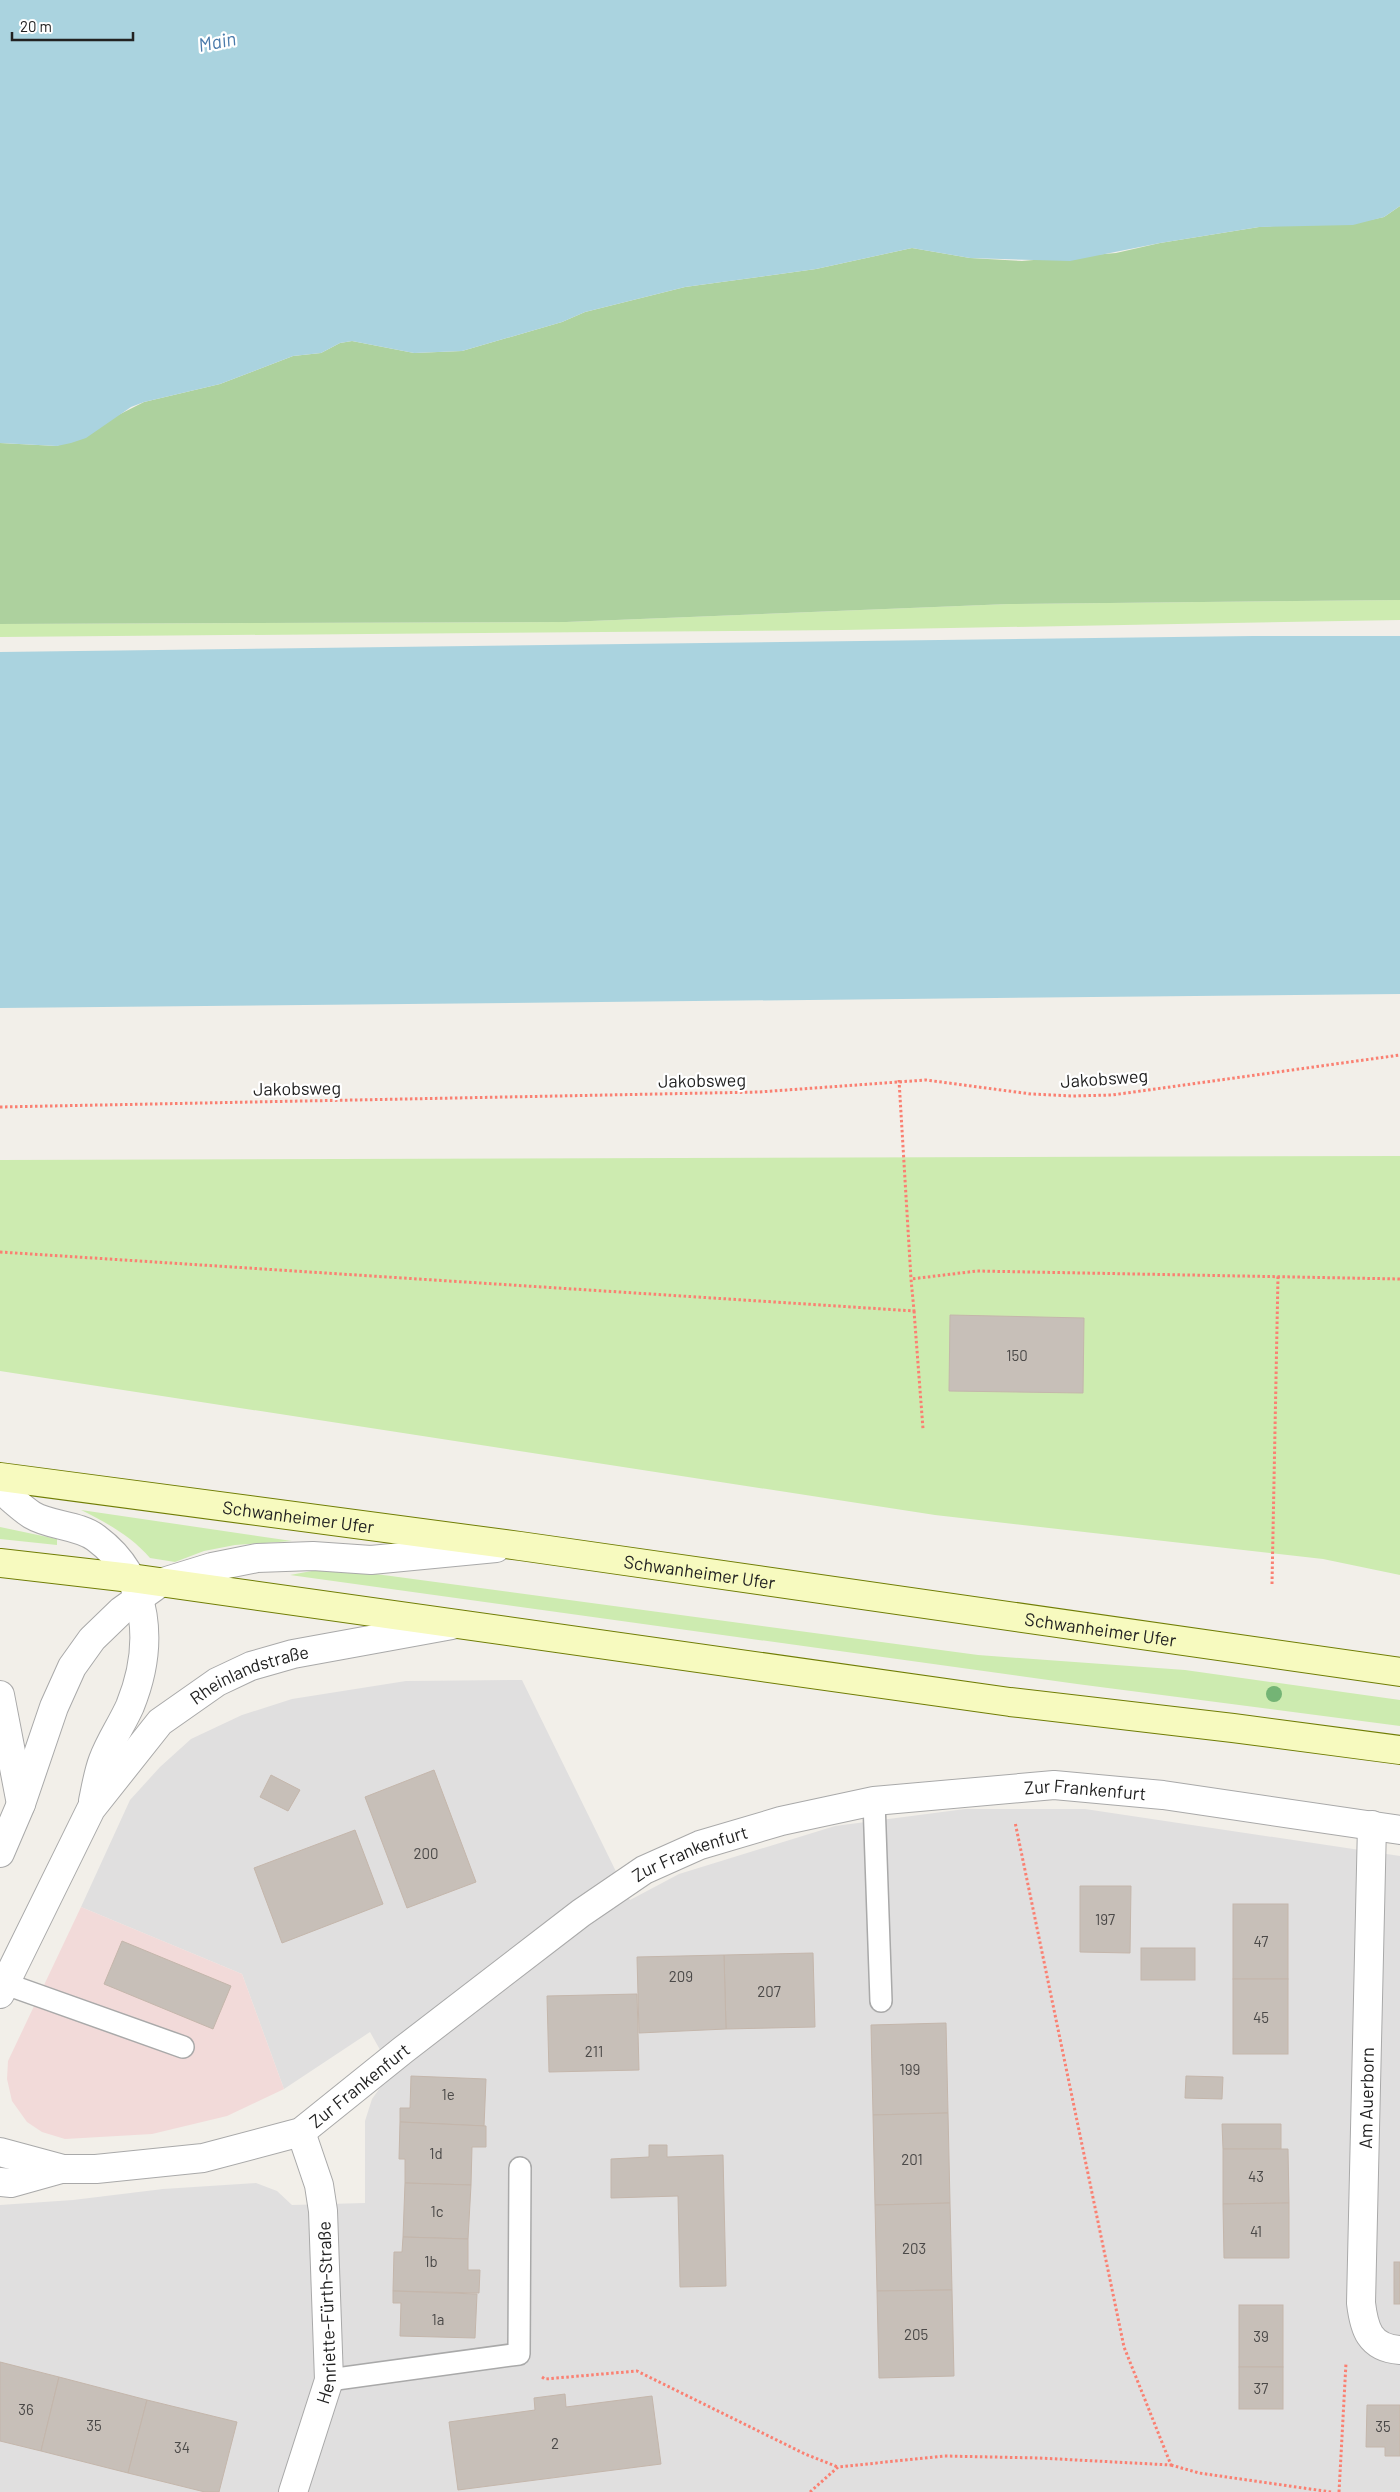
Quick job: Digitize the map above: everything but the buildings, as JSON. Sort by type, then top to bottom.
[{"type":"main road","name":"Schwanheimer Ufer","points":[[0,1477],[520,1546],[1400,1672]]},
{"type":"main road","points":[[0,1563],[143,1586],[456,1624],[1010,1702],[1400,1750]]},
{"type":"street","name":"Rheinlandstraße","points":[[0,1489],[33,1516],[59,1523],[95,1537],[143,1586],[145,1621],[144,1661],[130,1706],[102,1761],[91,1809]]},
{"type":"street","points":[[0,1853],[21,1804],[54,1707],[72,1667],[92,1639],[143,1586],[212,1567],[257,1558],[312,1556],[371,1560],[520,1546]]},
{"type":"street","name":"Rheinlandstraße","points":[[3,1989],[91,1809],[160,1722],[217,1682],[251,1666],[293,1654],[456,1624]]},
{"type":"street","points":[[0,1695],[21,1804]]},
{"type":"street","name":"Zur Frankenfurt","points":[[0,2182],[11,2183],[63,2169],[96,2170],[149,2166],[202,2158],[301,2132],[403,2050],[581,1913],[644,1870],[700,1845],[781,1822],[874,1801],[1054,1785],[1163,1794],[1400,1830]]},
{"type":"street","name":"Am Auerborn","points":[[1366,2332],[1361,2303],[1372,1825]]},
{"type":"street","name":"Henriette-Fürth-Straße","points":[[293,2492],[329,2380],[320,2185],[301,2132]]},
{"type":"street","name":"Zur Frankenfurt","points":[[4,2148],[63,2169]]},
{"type":"street","points":[[1366,2332],[1378,2342],[1400,2350]]},
{"type":"lane","points":[[874,1801],[881,2001]]},
{"type":"lane","points":[[3,1989],[184,2047]]},
{"type":"lane","points":[[329,2380],[519,2354],[520,2168]]},
{"type":"path","name":"Jakobsweg","points":[[0,1108],[759,1092],[899,1080],[926,1080],[1040,1094],[1074,1096],[1112,1095],[1400,1055]]},
{"type":"path","points":[[899,1080],[911,1279],[923,1429]]},
{"type":"path","points":[[0,1252],[914,1310]]},
{"type":"path","points":[[911,1279],[977,1271],[1400,1279]]},
{"type":"path","points":[[1272,1584],[1278,1276]]},
{"type":"path","points":[[1008,1788],[1124,2346],[1171,2465]]},
{"type":"path","points":[[1340,2492],[1346,2362],[1366,2332]]},
{"type":"path","points":[[519,2354],[545,2380],[637,2371],[805,2454],[838,2467],[944,2456],[1039,2458],[1171,2465],[1199,2473],[1331,2492]]},
{"type":"path","points":[[810,2492],[838,2467]]},
{"type":"shaded area","points":[[522,1680],[630,1900],[679,1874],[835,1826],[965,1809],[1085,1809],[1400,1856],[1400,2492],[0,2492],[0,2205],[73,2200],[163,2189],[256,2183],[277,2191],[292,2205],[365,2203],[365,2121],[372,2099],[392,2071],[370,2032],[284,2089],[242,1974],[81,1907],[130,1800],[160,1767],[191,1739],[242,1715],[292,1699],[406,1681]]},
{"type":"shaded area","points":[[81,1907],[242,1974],[284,2089],[227,2116],[152,2134],[65,2139],[42,2132],[27,2122],[12,2101],[7,2079],[8,2061]]},
{"type":"green space","points":[[1400,206],[1400,600],[1009,604],[566,622],[0,624],[0,443],[57,446],[144,402],[220,384],[293,356],[321,353],[340,343],[352,341],[414,353],[462,351],[562,322],[585,312],[685,287],[816,269],[912,248],[970,258],[1022,261],[1116,253],[1160,243],[1259,227],[1370,220],[1384,217]]},
{"type":"green space","points":[[1400,600],[1400,620],[842,630],[0,637],[0,624],[566,622],[1009,604]]},
{"type":"green space","points":[[1400,1156],[1400,1575],[1323,1559],[935,1515],[0,1371],[0,1160]]},
{"type":"green space","points":[[81,1510],[292,1541],[235,1545],[204,1551],[175,1562],[150,1558],[135,1543],[118,1531]]},
{"type":"green space","points":[[0,1527],[57,1539],[57,1545],[0,1539]]},
{"type":"green space","points":[[317,1570],[346,1570],[978,1655],[1185,1670],[1400,1700],[1400,1726],[1077,1684],[290,1575]]},
{"type":"water","name":"Main","points":[[0,0],[1400,0],[1400,206],[1384,217],[1353,225],[1259,227],[1160,243],[1070,261],[970,258],[912,248],[816,269],[685,287],[585,312],[562,322],[462,351],[414,353],[352,341],[340,343],[321,353],[293,356],[220,384],[144,402],[131,407],[86,438],[71,443],[57,446],[0,443]]},
{"type":"water","points":[[1253,636],[1400,636],[1400,994],[0,1008],[0,652]]}]
